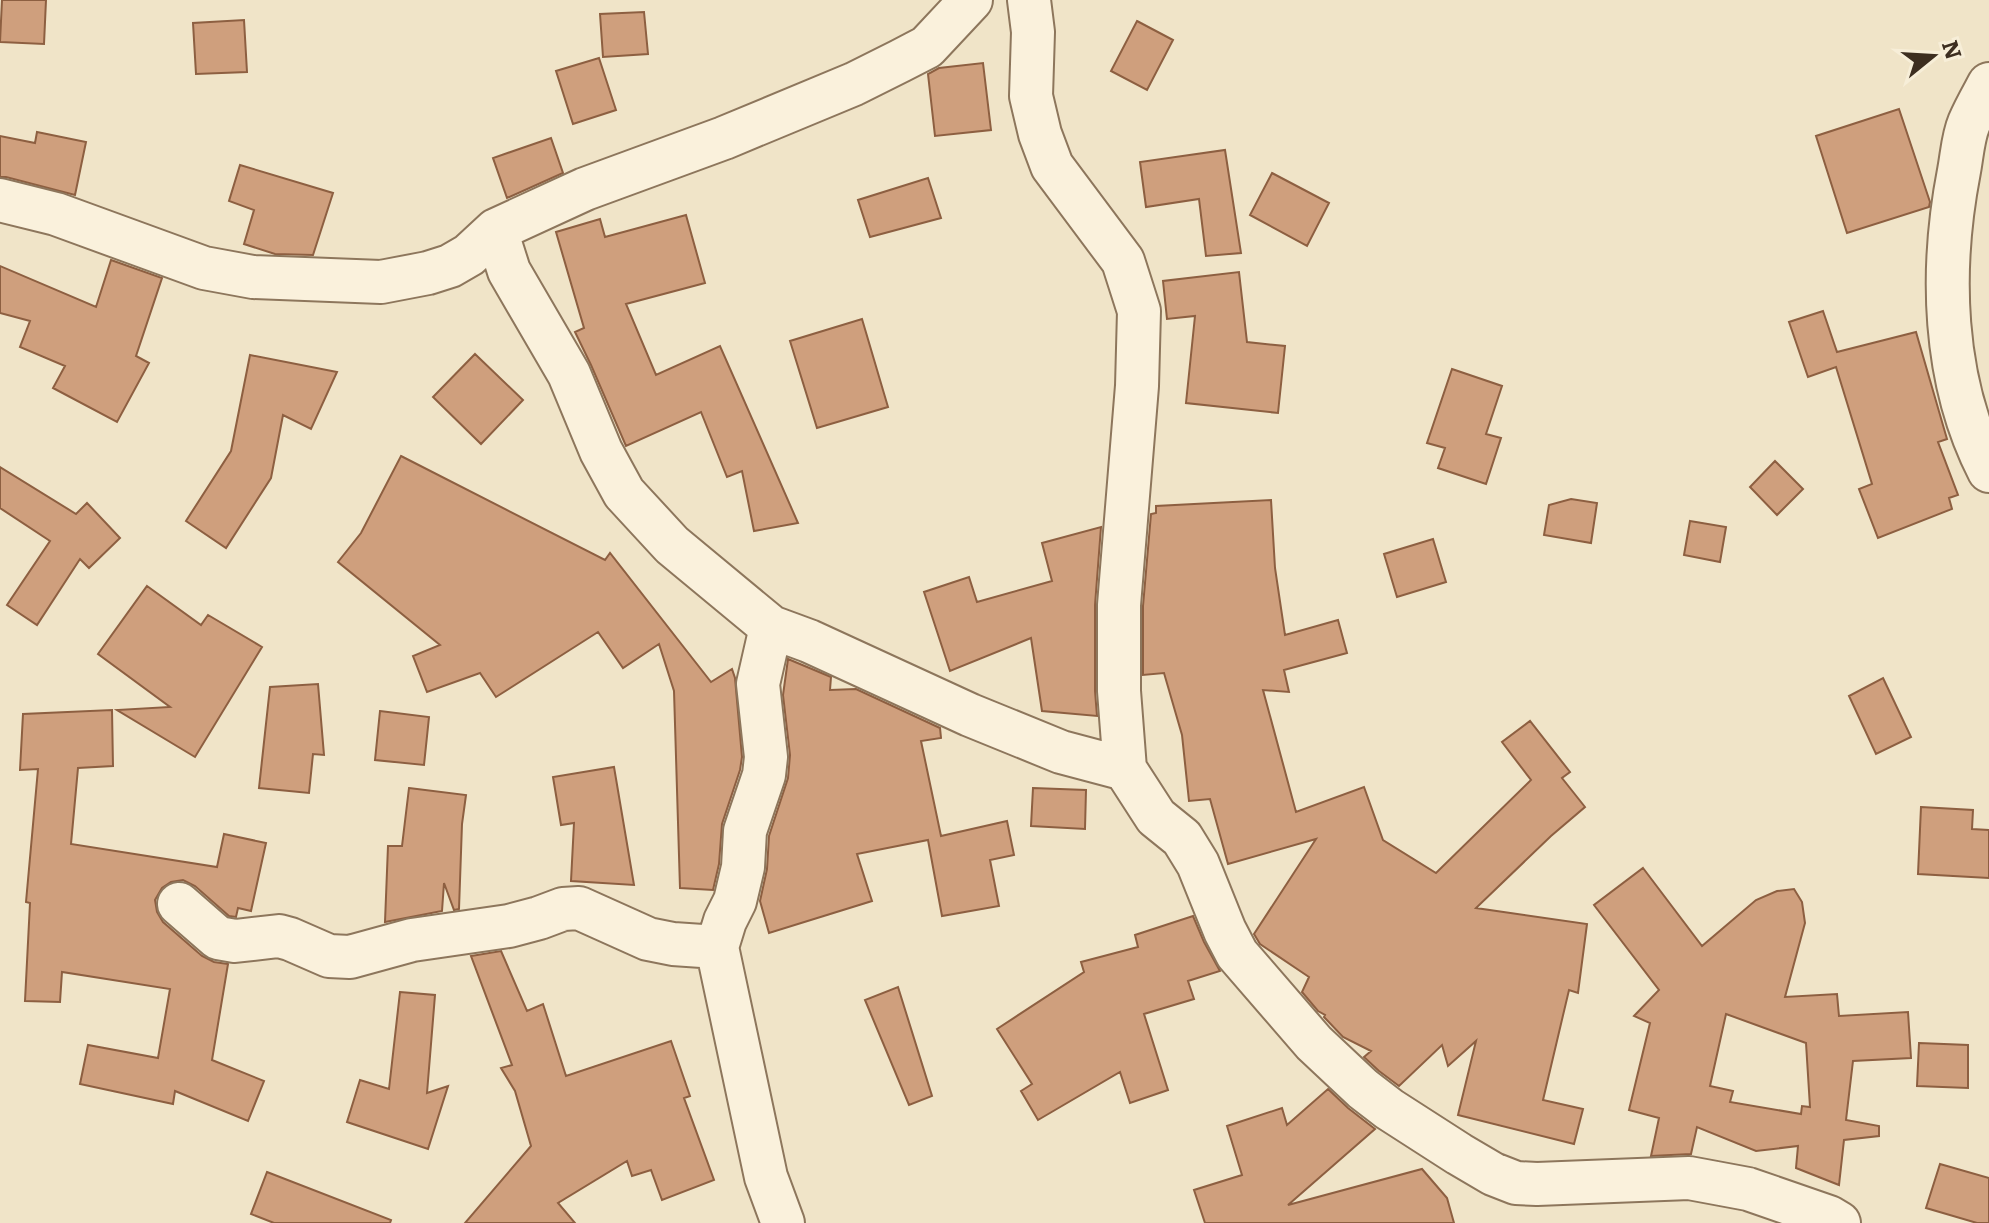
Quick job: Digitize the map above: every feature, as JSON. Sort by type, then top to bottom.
[{"type":"street","points":[[0,200],[56,214],[204,268],[253,277],[381,282],[428,273],[450,266],[469,255],[496,230],[585,189],[724,138],[865,78],[927,47],[971,0]]},
{"type":"street","points":[[1029,0],[1033,32],[1031,96],[1040,134],[1052,166],[1123,261],[1139,311],[1137,386],[1119,605],[1119,691],[1125,769],[1156,817],[1182,838],[1198,864],[1237,954],[1314,1043],[1363,1089],[1389,1109],[1482,1167],[1516,1183],[1689,1178],[1748,1189],[1839,1223]]},
{"type":"street","points":[[1989,84],[1968,125],[1953,203],[1946,289],[1956,381],[1979,451],[1989,471]]},
{"type":"street","points":[[496,230],[509,271],[569,374],[601,451],[624,493],[672,545],[771,627],[1061,752],[1125,769]]},
{"type":"street","points":[[771,627],[758,684],[766,757],[764,775],[747,823],[743,867],[735,901],[717,947],[766,1177],[783,1223]]},
{"type":"street","points":[[179,904],[218,938],[235,941],[279,936],[329,956],[350,957],[412,940],[509,926],[563,909],[579,908],[648,939],[717,947]]},
{"type":"building","points":[[2,0],[46,0],[44,44],[0,42]]},
{"type":"building","points":[[644,12],[648,54],[603,57],[600,14]]},
{"type":"building","points":[[244,20],[247,72],[196,74],[193,23]]},
{"type":"building","points":[[1137,21],[1173,40],[1147,90],[1111,71]]},
{"type":"building","points":[[599,58],[616,110],[573,124],[556,71]]},
{"type":"building","points":[[983,63],[991,130],[935,136],[928,74],[939,68]]},
{"type":"building","points":[[1899,109],[1930,202],[1929,207],[1847,233],[1816,136]]},
{"type":"building","points":[[37,132],[86,142],[75,195],[0,177],[0,136],[35,143]]},
{"type":"building","points":[[551,138],[563,173],[507,198],[493,158]]},
{"type":"building","points":[[1225,150],[1241,253],[1206,256],[1199,199],[1146,207],[1140,162]]},
{"type":"building","points":[[240,165],[333,193],[313,255],[275,254],[244,244],[254,210],[229,201]]},
{"type":"building","points":[[1272,173],[1329,203],[1307,246],[1250,215]]},
{"type":"building","points":[[928,178],[941,218],[870,237],[858,200]]},
{"type":"building","points":[[686,215],[705,283],[626,304],[656,375],[720,346],[798,523],[754,531],[742,471],[727,477],[701,412],[626,446],[575,332],[584,328],[556,232],[600,219],[605,237]]},
{"type":"building","points":[[111,260],[162,278],[136,356],[149,363],[117,422],[53,388],[65,366],[20,347],[30,321],[0,313],[0,266],[96,307]]},
{"type":"building","points":[[1239,272],[1247,342],[1285,346],[1278,413],[1186,403],[1195,316],[1167,319],[1163,281]]},
{"type":"building","points":[[1823,311],[1837,352],[1916,332],[1947,439],[1938,442],[1958,495],[1949,498],[1952,509],[1878,538],[1859,489],[1872,484],[1836,367],[1808,377],[1789,322]]},
{"type":"building","points":[[862,319],[888,407],[817,428],[790,341]]},
{"type":"building","points":[[475,354],[523,400],[481,444],[433,397]]},
{"type":"building","points":[[250,355],[337,372],[311,429],[283,415],[271,478],[226,548],[186,521],[231,451]]},
{"type":"building","points":[[1452,369],[1502,386],[1486,434],[1501,438],[1486,484],[1438,468],[1445,448],[1427,443]]},
{"type":"building","points":[[401,456],[605,560],[610,553],[711,682],[732,669],[742,757],[722,824],[719,864],[713,890],[680,888],[674,691],[659,644],[623,668],[598,632],[496,697],[480,673],[427,692],[413,656],[440,645],[338,562],[361,533]]},
{"type":"building","points":[[1775,461],[1803,489],[1777,515],[1750,487]]},
{"type":"building","points":[[0,467],[76,514],[87,503],[120,538],[89,568],[80,559],[37,625],[7,605],[50,541],[0,508]]},
{"type":"building","points":[[1571,499],[1597,503],[1591,543],[1544,535],[1549,505]]},
{"type":"building","points":[[1271,500],[1275,568],[1285,635],[1338,620],[1347,653],[1284,670],[1289,692],[1263,690],[1296,812],[1364,787],[1383,840],[1436,873],[1531,780],[1502,742],[1530,721],[1570,772],[1562,778],[1585,807],[1476,908],[1587,924],[1578,993],[1569,990],[1543,1100],[1583,1109],[1574,1144],[1458,1115],[1476,1041],[1448,1066],[1442,1045],[1399,1086],[1379,1071],[1364,1057],[1371,1051],[1343,1037],[1302,992],[1309,977],[1260,944],[1254,934],[1316,839],[1228,864],[1210,799],[1189,801],[1182,735],[1164,673],[1143,675],[1143,606],[1151,514],[1156,513],[1156,506]]},
{"type":"building","points":[[1690,521],[1726,527],[1720,562],[1684,555]]},
{"type":"building","points":[[1101,527],[1095,605],[1097,716],[1042,711],[1031,638],[950,671],[924,592],[969,577],[977,602],[1052,581],[1042,543]]},
{"type":"building","points":[[1433,539],[1446,582],[1397,597],[1384,554]]},
{"type":"building","points":[[147,586],[201,625],[208,615],[262,647],[195,757],[117,710],[170,707],[98,654]]},
{"type":"building","points":[[788,659],[831,677],[830,690],[856,689],[940,728],[941,738],[921,741],[941,836],[1007,821],[1014,855],[990,860],[999,906],[942,916],[928,840],[857,854],[872,901],[769,933],[760,901],[767,869],[769,836],[788,778],[790,755],[783,695]]},
{"type":"building","points":[[1883,678],[1911,737],[1876,754],[1849,696]]},
{"type":"building","points":[[318,684],[324,755],[313,754],[309,793],[259,788],[270,687]]},
{"type":"building","points":[[112,710],[113,766],[78,768],[71,844],[217,867],[224,834],[266,843],[251,911],[238,908],[236,917],[229,916],[195,886],[183,880],[171,882],[162,888],[155,900],[163,922],[202,956],[228,964],[212,1060],[264,1081],[248,1121],[175,1091],[173,1104],[80,1084],[88,1045],[158,1058],[170,989],[62,972],[60,1002],[25,1001],[30,903],[26,902],[38,769],[20,770],[23,714]]},
{"type":"building","points":[[380,711],[429,717],[424,765],[375,760]]},
{"type":"building","points":[[614,767],[634,885],[571,881],[574,823],[561,825],[553,777]]},
{"type":"building","points":[[409,788],[466,795],[459,909],[454,910],[444,883],[442,911],[385,922],[388,846],[402,846]]},
{"type":"building","points":[[1033,788],[1086,790],[1085,829],[1031,826]]},
{"type":"building","points":[[1921,807],[1973,810],[1972,829],[1989,830],[1989,878],[1918,874]]},
{"type":"building","points":[[1643,868],[1702,946],[1756,900],[1777,891],[1794,889],[1802,902],[1805,923],[1785,997],[1837,994],[1839,1016],[1908,1012],[1911,1058],[1853,1061],[1846,1120],[1879,1126],[1879,1136],[1844,1140],[1839,1185],[1796,1168],[1798,1146],[1756,1151],[1697,1127],[1691,1154],[1651,1156],[1659,1118],[1629,1110],[1650,1023],[1634,1016],[1659,990],[1594,905]],"holes":[[[1726,1014],[1806,1043],[1810,1107],[1802,1106],[1801,1114],[1730,1102],[1733,1091],[1710,1086]]]},
{"type":"building","points":[[1193,916],[1220,971],[1188,981],[1194,999],[1144,1014],[1168,1090],[1130,1103],[1120,1072],[1038,1120],[1021,1091],[1032,1084],[997,1029],[1084,972],[1081,962],[1138,947],[1135,935]]},
{"type":"building","points":[[501,951],[527,1011],[543,1004],[566,1076],[671,1041],[690,1096],[684,1098],[714,1180],[662,1200],[651,1170],[632,1176],[627,1161],[558,1203],[575,1223],[465,1223],[531,1146],[515,1091],[501,1068],[512,1065],[471,956]]},
{"type":"building","points":[[898,987],[932,1096],[909,1105],[865,1000]]},
{"type":"building","points":[[400,992],[435,995],[427,1093],[448,1086],[428,1149],[347,1122],[360,1080],[389,1089]]},
{"type":"building","points":[[1919,1043],[1968,1045],[1968,1088],[1917,1086]]},
{"type":"building","points":[[1328,1089],[1375,1129],[1288,1205],[1422,1169],[1447,1198],[1454,1223],[1205,1223],[1194,1190],[1242,1175],[1227,1126],[1282,1108],[1287,1125]]},
{"type":"building","points":[[1940,1164],[1989,1178],[1989,1223],[1977,1223],[1926,1208]]},
{"type":"building","points":[[267,1172],[391,1220],[390,1223],[274,1223],[251,1214]]}]
